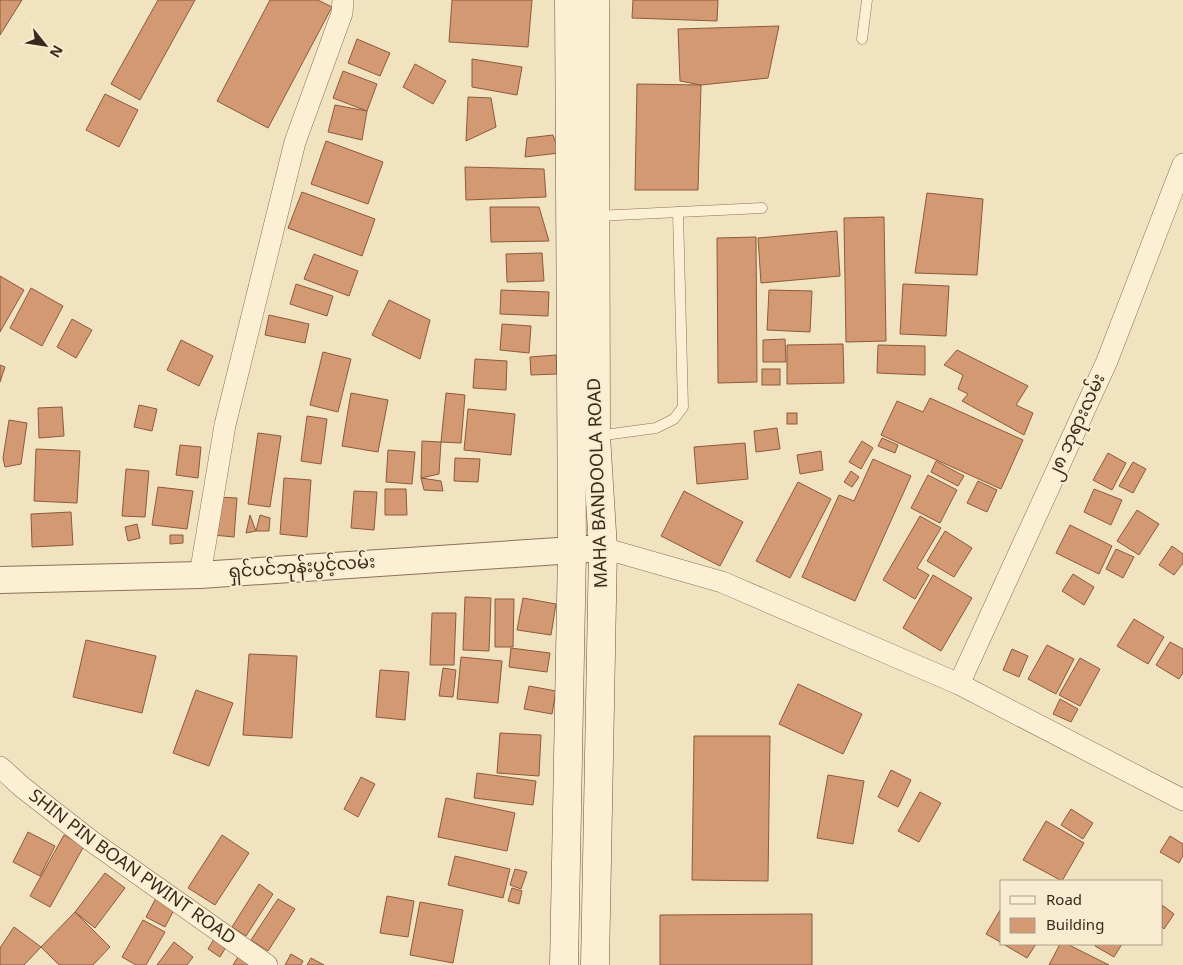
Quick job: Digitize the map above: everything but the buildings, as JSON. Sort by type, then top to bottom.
[{"type":"main road","name":"MAHA BANDOOLA ROAD","points":[[564,965],[572,551],[569,0]]},
{"type":"main road","name":"MAHA BANDOOLA ROAD","points":[[595,0],[596,436],[603,548],[595,965]]},
{"type":"street","points":[[200,575],[225,425],[293,151],[342,13],[343,0]]},
{"type":"street","name":"၂၈ ဘုရားလမ်း","points":[[959,684],[1107,361],[1183,164]]},
{"type":"street","points":[[603,548],[722,582],[959,684],[1183,800]]},
{"type":"street","name":"ရှင်ပင်ဘုန်းပွင့်လမ်း","points":[[0,580],[200,575],[603,548]]},
{"type":"street","name":"SHIN PIN BOAN PWINT ROAD","points":[[0,767],[22,787],[90,840],[267,965]]},
{"type":"lane","points":[[862,38],[867,0]]},
{"type":"lane","points":[[596,216],[762,208]]},
{"type":"lane","points":[[596,436],[656,428],[674,419],[682,407],[678,212]]}]
